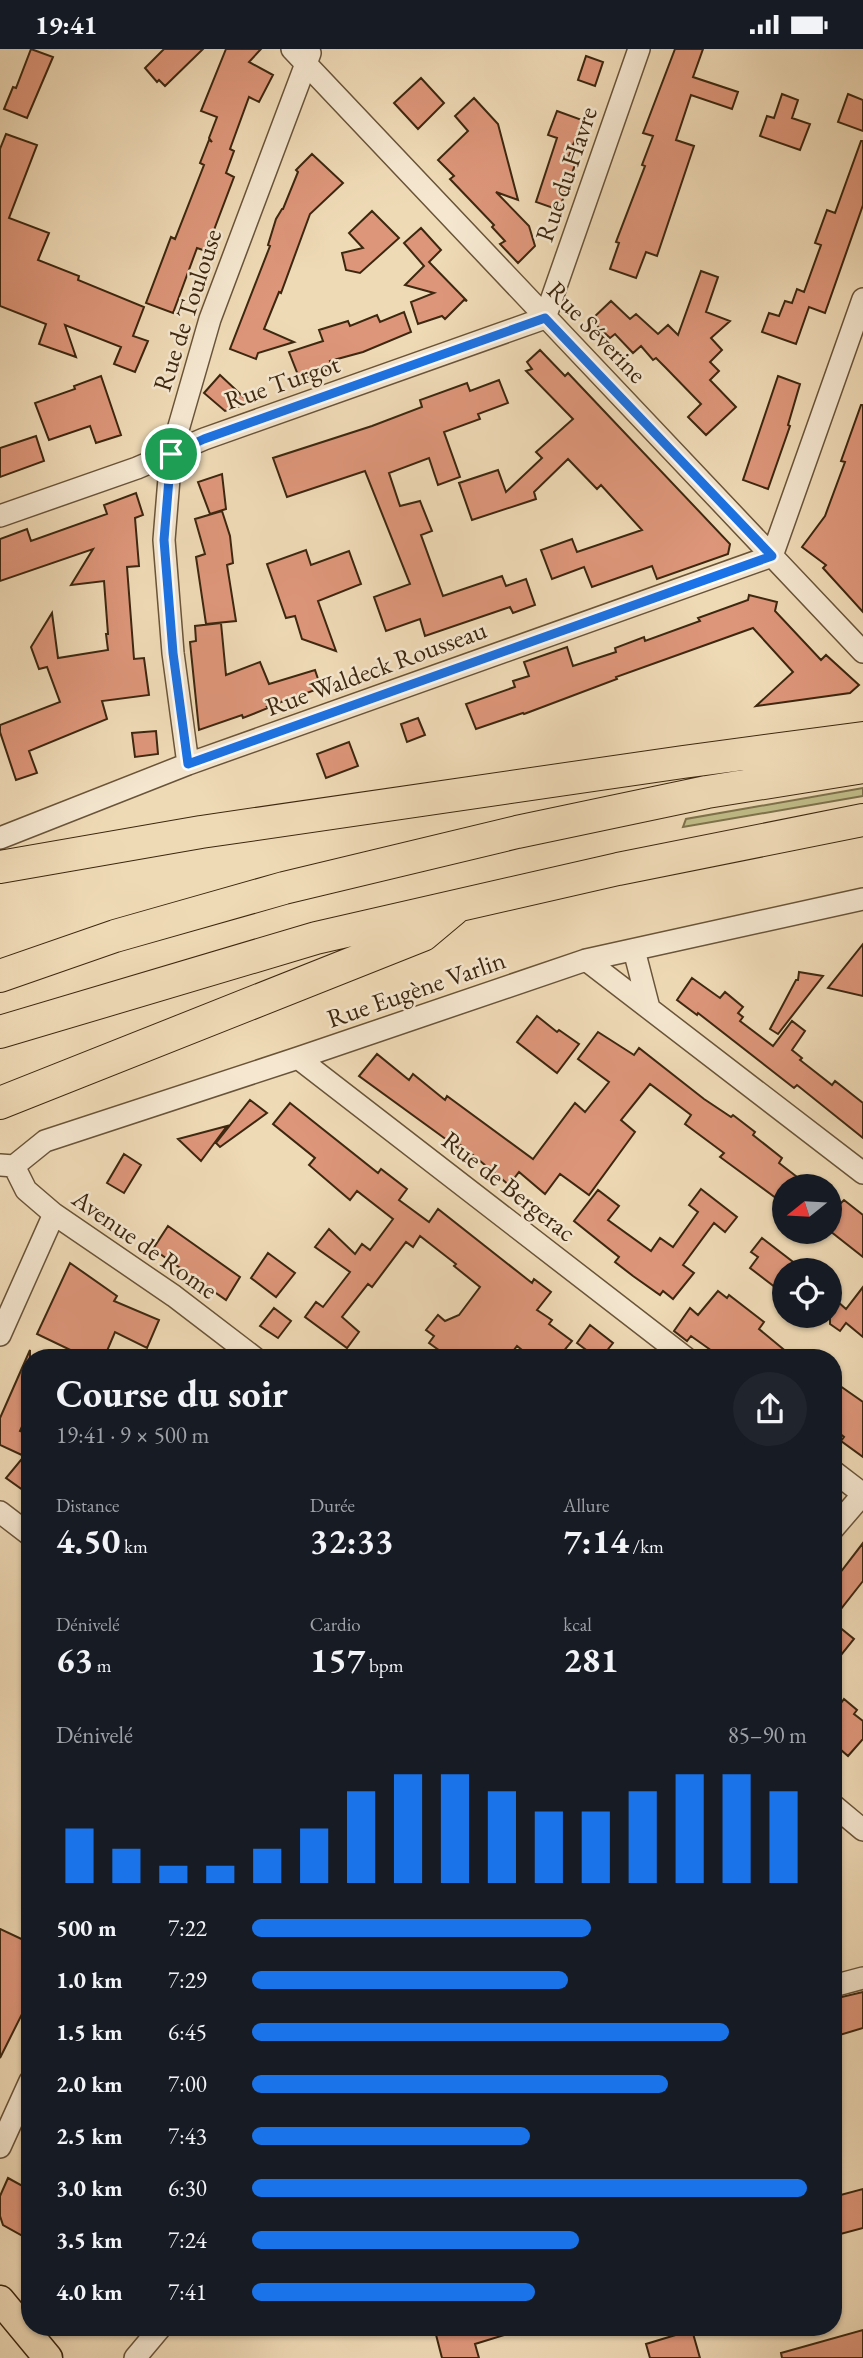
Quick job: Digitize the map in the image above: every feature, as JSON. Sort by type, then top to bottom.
[{"type":"highway","points":[[0,867],[201,832],[863,738]]},
{"type":"highway","points":[[0,976],[115,936],[284,888],[491,838],[708,792],[863,767]]},
{"type":"highway","points":[[0,1032],[316,939],[618,869],[863,820]]},
{"type":"highway","points":[[0,1103],[423,935],[459,904]]},
{"type":"main road","points":[[0,2300],[21,2325]]},
{"type":"main road","points":[[30,2336],[48,2358]]},
{"type":"street","name":"Rue du Havre","points":[[545,318],[639,49]]},
{"type":"street","name":"Rue Séverine","points":[[303,54],[545,318],[863,652]]},
{"type":"street","name":"Rue de Toulouse","points":[[188,764],[173,653],[164,540],[171,454],[210,319],[303,54]]},
{"type":"street","points":[[772,556],[863,299]]},
{"type":"street","name":"Rue Turgot","points":[[0,516],[171,454],[204,439],[545,318]]},
{"type":"street","name":"Rue Waldeck Rousseau","points":[[0,838],[188,764],[772,556]]},
{"type":"street","name":"Rue Eugène Varlin","points":[[7,1165],[45,1141],[586,960],[863,899]]},
{"type":"street","points":[[635,950],[649,1008]]},
{"type":"street","points":[[586,960],[863,1173]]},
{"type":"street","name":"Rue de Bergerac","points":[[298,1058],[674,1349]]},
{"type":"street","name":"Avenue de Rome","points":[[7,1165],[26,1190],[54,1214],[174,1296],[243,1349]]},
{"type":"street","points":[[0,1335],[54,1214]]},
{"type":"street","points":[[842,1478],[863,1494],[842,1518]]},
{"type":"street","points":[[0,1512],[21,1528]]},
{"type":"street","points":[[842,1812],[863,1830]]},
{"type":"street","points":[[842,1984],[863,1978]]},
{"type":"street","points":[[0,2147],[21,2101]]},
{"type":"street","points":[[135,2358],[153,2336]]},
{"type":"shaded area","points":[[863,788],[863,796],[683,827],[686,819]]},
{"type":"building","points":[[31,49],[53,57],[27,118],[4,109],[13,87],[16,88]]},
{"type":"building","points":[[164,49],[203,49],[165,86],[159,80],[157,82],[145,68]]},
{"type":"building","points":[[226,49],[261,49],[249,62],[273,75],[259,102],[249,97],[230,149],[234,151],[226,173],[234,177],[206,251],[197,248],[173,313],[146,303],[171,237],[175,239],[204,165],[200,163],[209,140],[212,142],[209,138],[217,117],[201,111]]},
{"type":"building","points":[[675,49],[703,49],[693,77],[738,92],[732,109],[691,95],[676,140],[694,146],[657,256],[646,252],[636,278],[610,269],[619,243],[616,242],[645,166],[642,165],[653,136],[643,133]]},
{"type":"building","points":[[586,56],[603,62],[595,86],[578,80]]},
{"type":"building","points":[[421,78],[444,103],[418,129],[394,103]]},
{"type":"building","points":[[782,94],[798,100],[792,118],[810,124],[800,150],[760,136],[767,116],[774,118]]},
{"type":"building","points":[[848,94],[863,100],[863,131],[838,122]]},
{"type":"building","points":[[474,98],[498,124],[518,200],[496,192],[529,226],[535,246],[518,263],[500,244],[505,241],[492,227],[494,225],[450,179],[454,176],[438,160],[468,131],[455,116]]},
{"type":"building","points":[[557,111],[582,120],[568,159],[576,162],[559,210],[536,202],[557,138],[548,135]]},
{"type":"building","points":[[6,134],[37,145],[9,218],[49,233],[38,260],[144,307],[133,336],[148,341],[135,372],[114,364],[121,347],[65,325],[76,357],[39,344],[46,324],[0,306],[0,149]]},
{"type":"building","points":[[861,141],[863,205],[825,313],[809,307],[796,344],[762,332],[769,313],[779,316],[785,301],[792,303],[797,289],[804,292],[821,245],[815,243],[827,210],[835,213]]},
{"type":"building","points":[[312,154],[343,183],[310,214],[281,293],[279,292],[264,329],[294,342],[258,353],[256,359],[230,349],[270,246],[268,245],[276,219],[283,209],[298,172],[296,170]]},
{"type":"building","points":[[372,211],[399,238],[360,273],[346,270],[342,253],[363,248],[349,233]]},
{"type":"building","points":[[421,228],[441,250],[429,262],[467,301],[464,300],[445,319],[442,316],[418,324],[411,302],[434,293],[405,285],[424,266],[404,243]]},
{"type":"building","points":[[701,271],[718,277],[706,312],[730,321],[711,338],[722,350],[710,362],[719,371],[710,380],[736,407],[706,435],[688,417],[701,404],[656,358],[653,360],[641,346],[633,353],[615,334],[610,338],[591,320],[611,301],[630,319],[636,314],[658,334],[668,325],[678,335]]},
{"type":"building","points":[[404,312],[411,332],[363,352],[330,361],[333,368],[300,380],[289,352],[323,341],[319,330],[348,321],[350,326],[377,315],[380,322]]},
{"type":"building","points":[[540,350],[565,376],[568,373],[730,544],[728,554],[657,579],[652,566],[592,587],[584,567],[552,579],[541,550],[572,539],[577,552],[642,530],[601,485],[597,489],[568,459],[534,492],[536,499],[472,520],[459,483],[498,470],[506,492],[542,458],[536,452],[573,419],[526,371],[532,369],[527,362]]},
{"type":"building","points":[[220,375],[250,403],[225,411],[204,393]]},
{"type":"building","points":[[101,376],[121,435],[96,443],[90,426],[49,440],[35,403],[75,389],[74,386]]},
{"type":"building","points":[[778,376],[800,384],[788,425],[790,426],[768,489],[743,480]]},
{"type":"building","points":[[499,380],[508,403],[478,414],[480,419],[444,432],[460,477],[438,485],[429,458],[389,473],[400,506],[420,501],[432,531],[421,535],[443,596],[502,576],[506,586],[526,579],[535,605],[513,613],[510,607],[425,636],[420,619],[386,631],[374,597],[410,584],[365,471],[287,497],[273,458],[422,407],[420,400],[467,383],[470,391]]},
{"type":"building","points":[[861,405],[863,612],[823,568],[826,565],[802,547],[825,516],[845,462],[841,461]]},
{"type":"building","points":[[36,436],[44,461],[0,477],[0,448]]},
{"type":"building","points":[[222,474],[226,509],[210,514],[198,482]]},
{"type":"building","points":[[136,493],[143,515],[135,518],[139,566],[127,567],[134,659],[144,658],[149,695],[102,701],[107,719],[29,751],[37,773],[16,780],[0,725],[60,702],[47,667],[39,669],[31,647],[52,613],[58,658],[108,650],[108,634],[104,581],[71,585],[93,549],[0,581],[0,539],[27,529],[31,541],[107,514],[104,505]]},
{"type":"building","points":[[222,511],[230,536],[233,563],[227,565],[236,621],[206,624],[196,557],[205,554],[195,519]]},
{"type":"building","points":[[306,550],[311,565],[349,551],[361,584],[318,601],[336,651],[302,639],[295,616],[286,618],[267,564]]},
{"type":"building","points":[[749,595],[777,602],[775,611],[821,660],[826,655],[859,685],[850,693],[756,706],[793,672],[753,628],[616,677],[617,679],[524,714],[476,729],[466,704],[515,687],[513,681],[529,676],[524,662],[567,647],[573,666],[616,652],[615,648],[644,637],[645,641],[700,621],[698,618],[748,600]]},
{"type":"building","points":[[221,623],[226,675],[260,662],[269,684],[315,670],[321,688],[243,718],[242,715],[199,730],[190,642],[196,641],[195,626]]},
{"type":"building","points":[[418,718],[425,735],[407,742],[401,724]]},
{"type":"building","points":[[156,731],[158,754],[135,757],[132,733]]},
{"type":"building","points":[[349,742],[358,766],[326,778],[317,754]]},
{"type":"building","points":[[863,944],[863,996],[828,988]]},
{"type":"building","points":[[799,972],[823,976],[778,1034],[770,1029],[798,980]]},
{"type":"building","points":[[692,978],[720,998],[725,992],[743,1007],[738,1013],[743,1017],[740,1021],[773,1046],[792,1021],[805,1031],[792,1050],[802,1058],[800,1060],[832,1085],[835,1081],[863,1103],[863,1138],[797,1085],[794,1088],[698,1013],[697,1015],[677,1000]]},
{"type":"building","points":[[537,1016],[557,1032],[559,1030],[579,1044],[557,1073],[517,1042]]},
{"type":"building","points":[[598,1032],[634,1055],[639,1048],[704,1099],[731,1117],[733,1115],[755,1132],[753,1135],[782,1158],[779,1163],[793,1174],[772,1174],[772,1195],[720,1157],[724,1153],[685,1124],[691,1115],[650,1084],[621,1120],[635,1132],[589,1195],[560,1174],[545,1194],[519,1172],[509,1185],[461,1145],[458,1148],[359,1076],[377,1054],[409,1080],[413,1074],[445,1100],[447,1096],[533,1159],[575,1103],[585,1112],[609,1082],[578,1059]]},
{"type":"building","points":[[250,1100],[267,1113],[220,1147],[216,1143]]},
{"type":"building","points":[[290,1103],[378,1173],[381,1169],[407,1189],[399,1200],[429,1222],[438,1209],[532,1283],[534,1279],[551,1292],[537,1310],[552,1320],[549,1324],[572,1341],[565,1349],[521,1349],[517,1346],[515,1349],[437,1349],[429,1343],[434,1336],[426,1330],[438,1315],[445,1321],[459,1315],[480,1287],[420,1236],[413,1247],[406,1242],[372,1287],[368,1284],[342,1317],[359,1332],[347,1348],[305,1317],[316,1302],[323,1307],[350,1272],[315,1247],[329,1229],[355,1254],[362,1244],[370,1250],[393,1219],[357,1191],[350,1200],[309,1165],[315,1158],[273,1124]]},
{"type":"building","points":[[227,1126],[201,1161],[178,1139]]},
{"type":"building","points":[[124,1154],[141,1165],[124,1193],[107,1183]]},
{"type":"building","points":[[701,1189],[737,1217],[725,1232],[714,1223],[683,1265],[694,1273],[673,1299],[663,1291],[660,1295],[615,1262],[619,1257],[574,1221],[598,1190],[619,1206],[608,1220],[651,1251],[660,1238],[673,1247],[698,1212],[689,1205]]},
{"type":"building","points":[[844,1200],[863,1215],[863,1257],[842,1240]]},
{"type":"building","points":[[168,1226],[240,1277],[226,1300],[153,1249]]},
{"type":"building","points":[[762,1238],[788,1258],[772,1258],[772,1285],[750,1268],[758,1257],[751,1252]]},
{"type":"building","points":[[268,1253],[295,1273],[276,1297],[251,1278]]},
{"type":"building","points":[[70,1263],[117,1296],[114,1301],[159,1320],[147,1348],[115,1332],[108,1349],[68,1349],[37,1334]]},
{"type":"building","points":[[863,1287],[863,1337],[846,1323],[840,1331],[836,1328],[842,1328],[842,1305],[846,1309]]},
{"type":"building","points":[[718,1291],[727,1298],[729,1295],[764,1322],[759,1329],[783,1349],[709,1349],[691,1336],[687,1341],[674,1331],[690,1308],[698,1315]]},
{"type":"building","points":[[274,1308],[291,1321],[278,1338],[260,1326]]},
{"type":"building","points":[[590,1325],[613,1343],[608,1349],[585,1349],[577,1343]]},
{"type":"building","points":[[21,1370],[21,1455],[0,1445],[0,1418]]},
{"type":"building","points":[[842,1387],[863,1402],[863,1457],[842,1442]]},
{"type":"building","points":[[21,1460],[21,1489],[6,1478]]},
{"type":"building","points":[[863,1543],[863,1581],[842,1608],[842,1570]]},
{"type":"building","points":[[842,1629],[854,1639],[842,1654]]},
{"type":"building","points":[[844,1699],[857,1710],[854,1714],[863,1721],[863,1739],[848,1756],[842,1751]]},
{"type":"building","points":[[0,1929],[21,1939],[21,2016],[0,2058]]},
{"type":"building","points":[[863,1992],[863,2028],[842,2034],[842,1997]]},
{"type":"building","points":[[8,2178],[21,2185],[21,2235],[3,2225],[0,2196]]},
{"type":"building","points":[[863,2189],[863,2228],[842,2234],[842,2195]]},
{"type":"building","points":[[863,2330],[863,2358],[782,2358],[781,2353]]},
{"type":"building","points":[[436,2336],[501,2336],[475,2344],[479,2358],[442,2358]]},
{"type":"building","points":[[672,2336],[694,2336],[700,2358],[650,2358],[646,2344]]},
{"type":"route","points":[[545,318],[772,556],[188,764],[173,653],[164,540],[171,454],[204,439],[545,318]]}]
